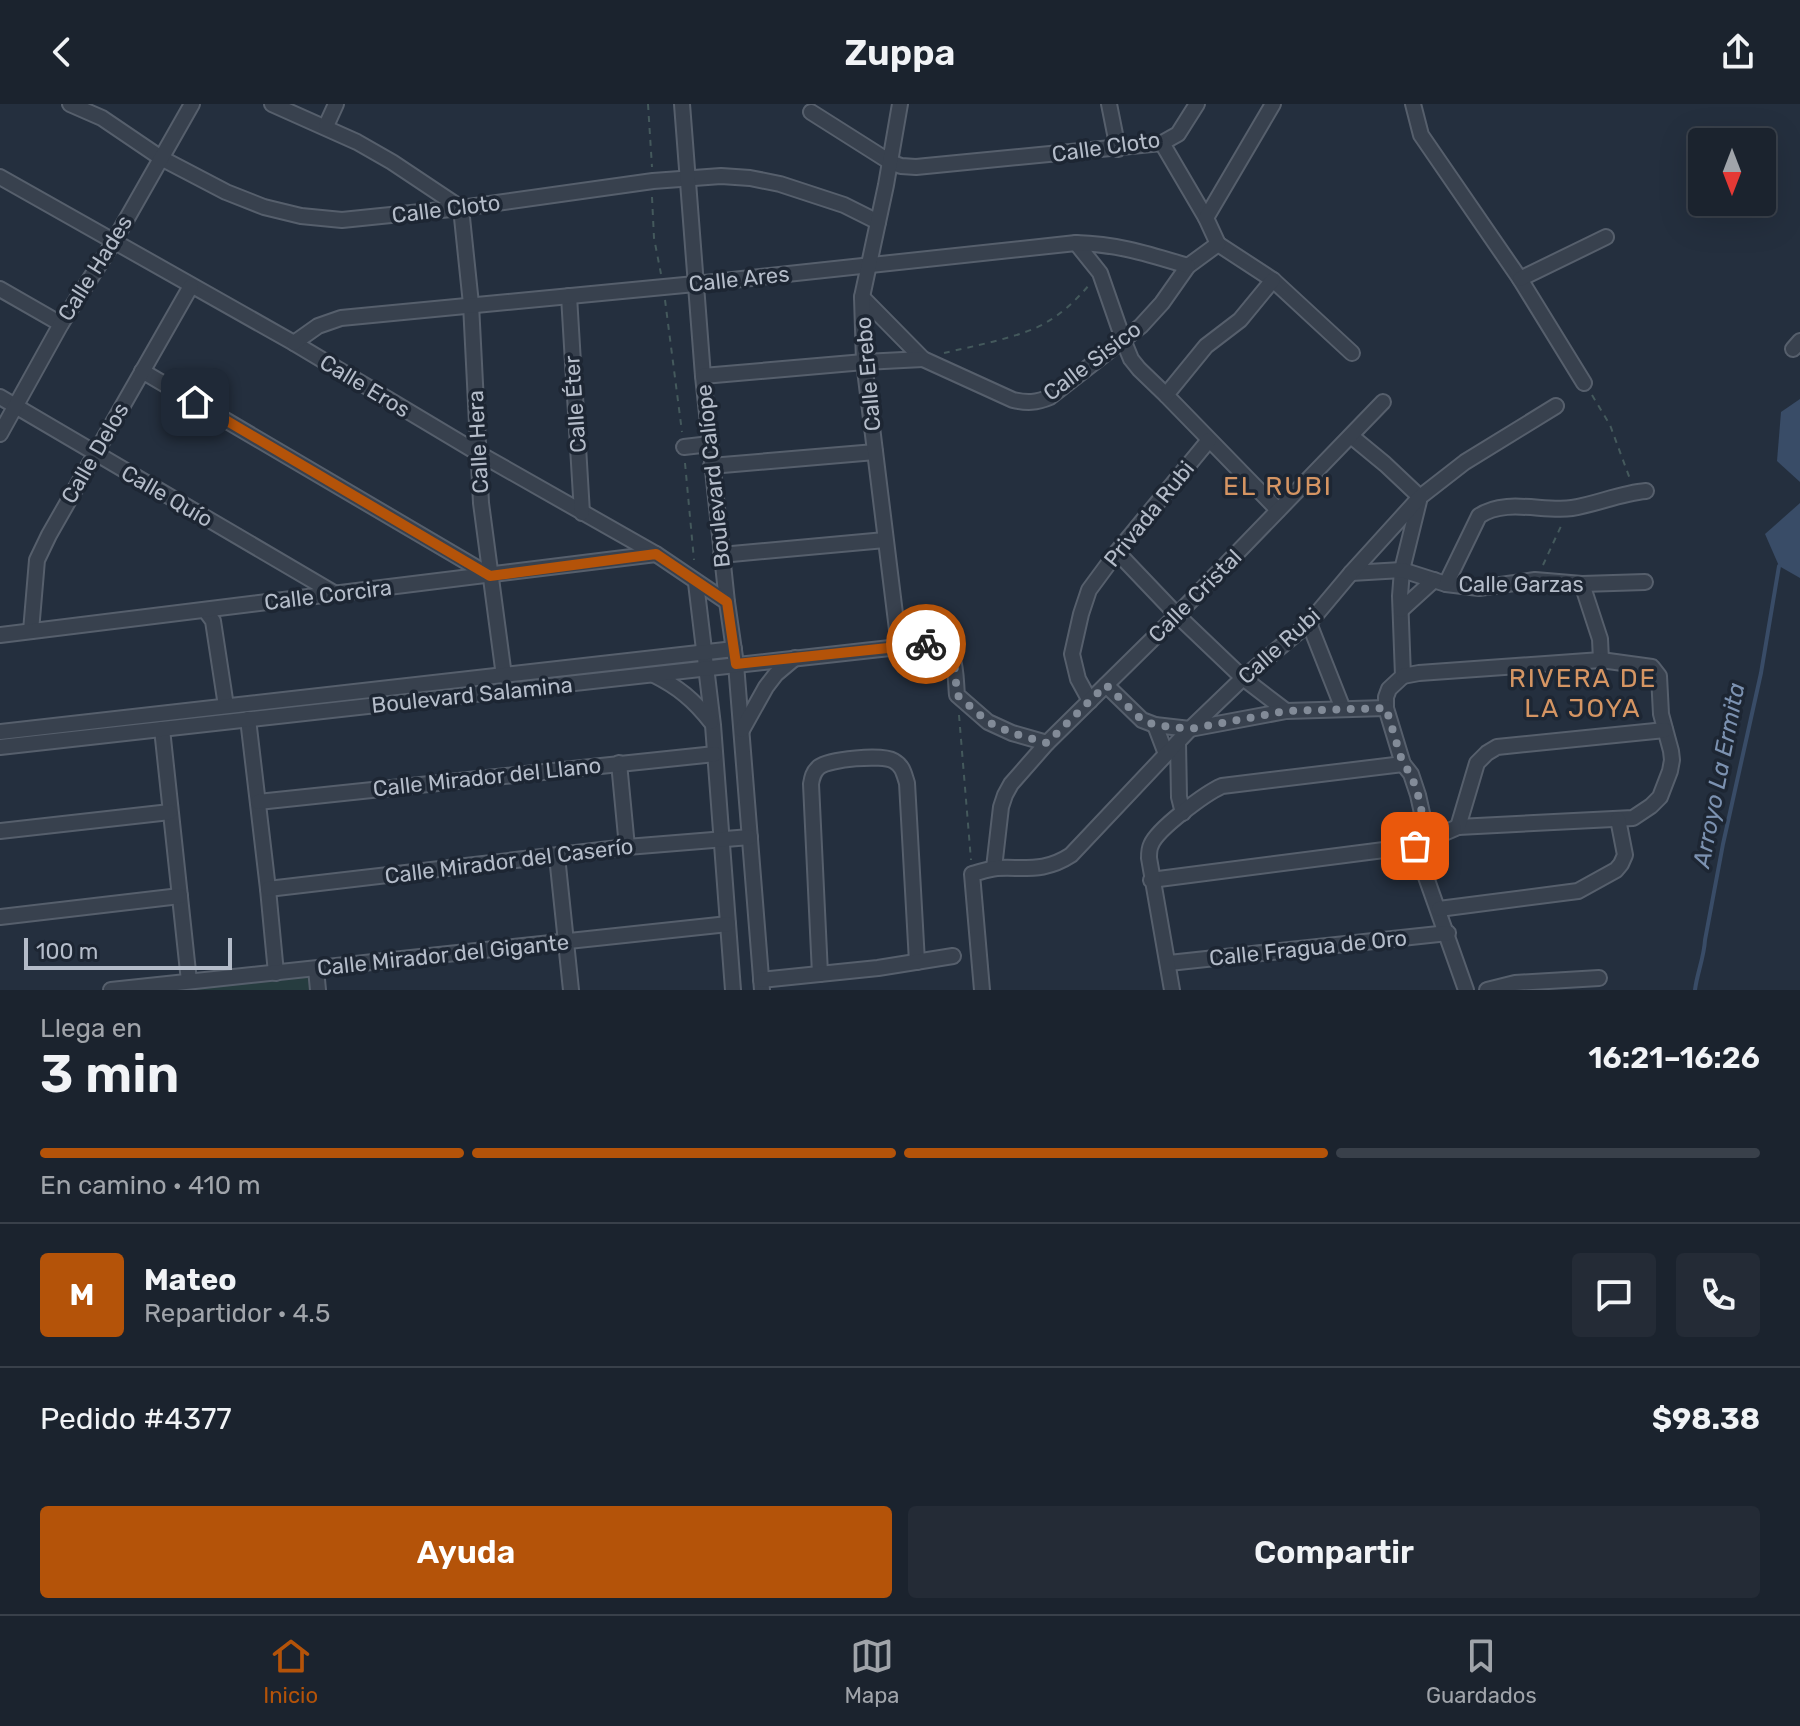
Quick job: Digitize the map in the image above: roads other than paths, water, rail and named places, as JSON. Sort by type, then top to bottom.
[{"type":"street","name":"Calle Cloto","points":[[70,104],[102,118],[161,158],[239,197],[301,216],[342,220],[461,208],[687,177],[721,176],[780,184],[844,205],[878,222]]},
{"type":"street","points":[[93,104],[102,118]]},
{"type":"street","name":"Calle Hades","points":[[0,434],[61,324],[113,243],[192,104]]},
{"type":"street","points":[[272,104],[326,126],[392,162],[461,208]]},
{"type":"street","points":[[326,126],[336,104]]},
{"type":"street","name":"Boulevard Calíope","points":[[682,104],[711,466],[735,657],[762,985]]},
{"type":"street","name":"Calle Erebo","points":[[899,646],[864,362],[862,297],[900,104]]},
{"type":"street","points":[[1109,104],[1118,149]]},
{"type":"street","name":"Calle Cloto","points":[[890,162],[916,167],[1162,143],[1178,134],[1197,104]]},
{"type":"street","points":[[1206,218],[1273,104]]},
{"type":"street","points":[[1413,104],[1421,135],[1520,279],[1584,383]]},
{"type":"street","points":[[811,112],[890,162]]},
{"type":"street","points":[[1162,143],[1218,244],[1273,280],[1352,353]]},
{"type":"street","name":"Calle Eros","points":[[0,177],[294,343],[656,554],[727,602]]},
{"type":"street","name":"Calle Hera","points":[[461,208],[471,304],[481,503],[504,676]]},
{"type":"street","points":[[1520,279],[1606,237]]},
{"type":"street","points":[[1076,243],[1100,273],[1131,359],[1278,510]]},
{"type":"street","name":"Calle Ares","points":[[294,343],[318,326],[341,318],[1076,243],[1132,249],[1188,266]]},
{"type":"street","name":"Calle Sisico","points":[[923,359],[1013,400],[1038,402],[1050,397],[1124,342],[1162,303],[1188,266],[1218,244]]},
{"type":"street","points":[[1166,395],[1206,346],[1240,320],[1273,280]]},
{"type":"street","name":"Calle Delos","points":[[31,631],[37,560],[191,286]]},
{"type":"street","points":[[0,289],[61,324]]},
{"type":"street","name":"Calle Éter","points":[[569,296],[582,513]]},
{"type":"street","points":[[862,297],[923,359]]},
{"type":"street","points":[[703,376],[923,359]]},
{"type":"street","points":[[142,371],[490,576]]},
{"type":"street","name":"Calle Quío","points":[[0,397],[334,593]]},
{"type":"street","name":"Calle Cristal","points":[[994,868],[1001,807],[1011,784],[1047,743],[1177,615],[1383,402]]},
{"type":"street","name":"Calle Rubi","points":[[982,990],[972,874],[994,868],[1044,868],[1071,855],[1190,729],[1243,678],[1309,623],[1420,497],[1474,456],[1556,406]]},
{"type":"street","points":[[1351,436],[1420,497],[1402,570],[1403,676]]},
{"type":"street","name":"Privada Rubi","points":[[1090,701],[1078,679],[1072,654],[1089,590],[1209,440]]},
{"type":"street","points":[[684,447],[710,444]]},
{"type":"street","points":[[711,466],[875,452]]},
{"type":"street","points":[[1401,610],[1440,582],[1479,516],[1487,510],[1499,507],[1569,508],[1640,491]]},
{"type":"street","points":[[721,555],[885,540]]},
{"type":"street","points":[[1117,552],[1243,678],[1286,711]]},
{"type":"street","name":"Calle Corcira","points":[[0,635],[656,554]]},
{"type":"street","name":"Calle Garzas","points":[[1351,573],[1402,570],[1440,582],[1479,588],[1535,580],[1582,584],[1645,582]]},
{"type":"street","points":[[696,583],[713,725],[733,990]]},
{"type":"street","points":[[1582,584],[1600,639],[1601,660]]},
{"type":"street","points":[[205,610],[213,621],[226,706]]},
{"type":"street","points":[[1309,623],[1343,709]]},
{"type":"street","name":"Boulevard Salamina","points":[[0,732],[504,676],[735,657],[795,658],[935,643],[949,649],[957,695],[988,722],[1047,743]]},
{"type":"street","points":[[742,730],[766,687],[795,658]]},
{"type":"street","points":[[1151,880],[1422,843],[1458,827],[1626,818],[1651,806],[1660,797],[1670,771],[1671,751],[1661,714],[1659,676],[1652,667],[1601,660],[1419,673],[1403,676],[1389,689],[1386,708],[1403,764],[1411,774],[1418,795],[1422,843],[1439,909],[1466,990]]},
{"type":"street","name":"Boulevard Salamina","points":[[0,747],[653,675],[705,661]]},
{"type":"street","points":[[653,675],[686,694],[713,725]]},
{"type":"street","points":[[1106,685],[1142,720],[1155,725],[1190,729],[1286,711],[1386,708]]},
{"type":"street","points":[[248,719],[276,973]]},
{"type":"street","points":[[1155,725],[1166,754]]},
{"type":"street","points":[[162,729],[189,981]]},
{"type":"street","points":[[1458,827],[1477,763],[1497,747],[1665,730]]},
{"type":"street","points":[[1178,742],[1179,797],[1183,813]]},
{"type":"street","name":"Calle Mirador del Llano","points":[[258,802],[715,754]]},
{"type":"street","points":[[820,974],[811,784],[813,774],[830,761],[881,757],[894,761],[903,769],[907,783],[917,962]]},
{"type":"street","points":[[619,763],[627,847]]},
{"type":"street","points":[[1172,990],[1149,858],[1151,845],[1160,833],[1209,792],[1222,786],[1403,764]]},
{"type":"street","points":[[0,831],[170,812]]},
{"type":"street","points":[[1439,909],[1578,891],[1616,870],[1621,864],[1625,855],[1626,818]]},
{"type":"street","name":"Calle Mirador del Caserío","points":[[268,889],[627,847],[750,837]]},
{"type":"street","points":[[557,856],[571,990]]},
{"type":"street","points":[[0,917],[180,896]]},
{"type":"street","name":"Calle Mirador del Gigante","points":[[111,990],[728,924]]},
{"type":"street","name":"Calle Fragua de Oro","points":[[1169,963],[1448,933]]},
{"type":"street","points":[[762,985],[953,956]]},
{"type":"street","points":[[316,969],[318,990]]},
{"type":"street","points":[[1487,990],[1515,983],[1599,978]]},
{"type":"water","points":[[1800,399],[1800,482],[1777,461],[1781,412]]},
{"type":"water","points":[[1800,503],[1800,578],[1779,566],[1765,534]]},
{"type":"waterway","name":"Arroyo La Ermita","points":[[1695,990],[1761,673],[1779,566]]},
{"type":"district","name":"EL RUBI","points":[[1278,486]]},
{"type":"district","name":"RIVERA DE LA JOYA","points":[[1583,693]]}]
